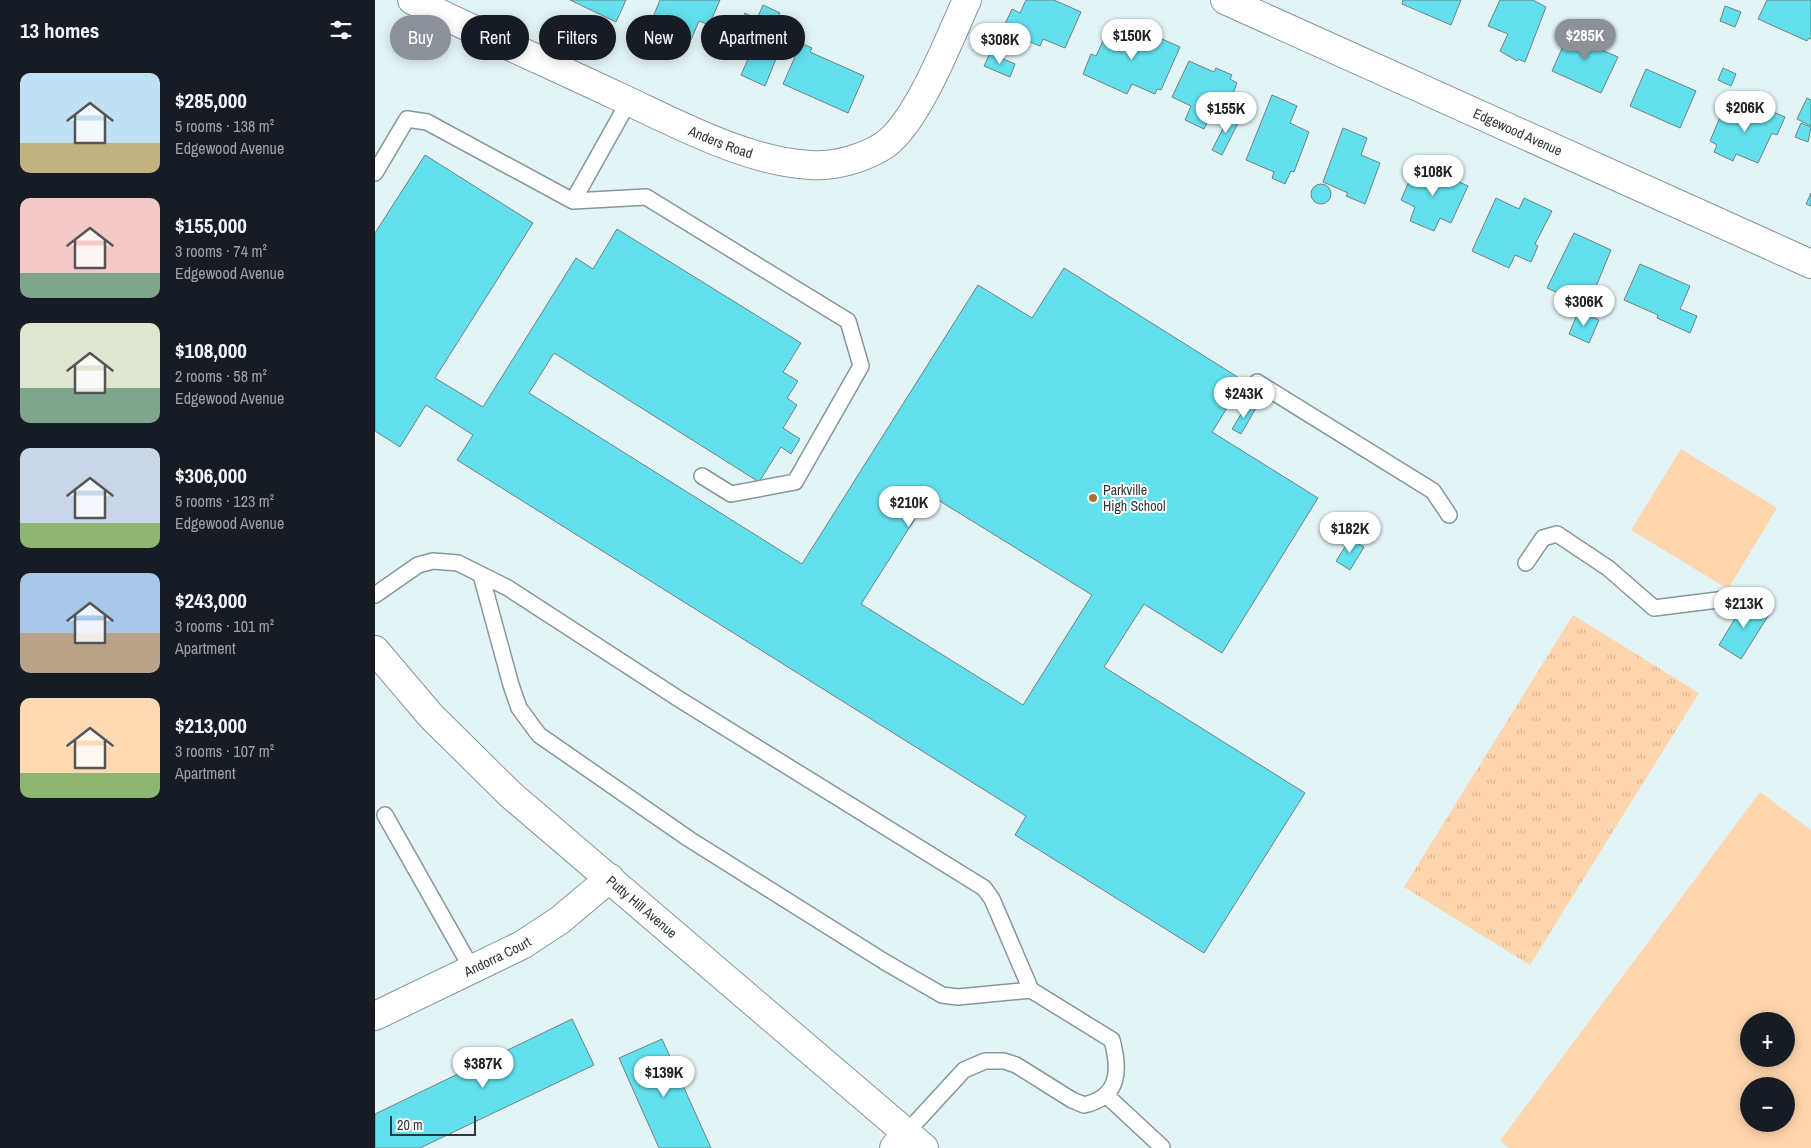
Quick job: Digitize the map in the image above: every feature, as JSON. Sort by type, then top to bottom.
[{"type":"street","name":"Anders Road","points":[[412,0],[697,132],[773,159],[811,165],[857,158],[874,151],[897,134],[911,117],[967,0]]},
{"type":"street","name":"Edgewood Avenue","points":[[1225,0],[1811,264]]},
{"type":"street","name":"Putty Hill Avenue","points":[[375,650],[431,716],[517,800],[609,878],[908,1143]]},
{"type":"street","name":"Andorra Court","points":[[375,1016],[523,945],[560,920],[609,878]]},
{"type":"lane","points":[[573,201],[629,101]]},
{"type":"lane","points":[[375,173],[407,118],[427,122],[573,201],[646,198],[848,321],[861,366],[795,482],[731,494],[702,476]]},
{"type":"lane","points":[[1257,382],[1433,491],[1449,515]]},
{"type":"lane","points":[[1526,563],[1543,538],[1557,534],[1607,568],[1654,608],[1726,599]]},
{"type":"lane","points":[[375,596],[418,565],[433,561],[458,563],[508,588],[682,701],[983,888],[992,898],[1031,990],[1113,1040],[1117,1073],[1114,1083],[1106,1094],[1089,1104],[1078,1103],[1016,1065],[1005,1061],[985,1061],[964,1070],[908,1143]]},
{"type":"lane","points":[[481,575],[519,708],[539,735],[689,839],[885,962],[943,995],[958,997],[1031,990]]},
{"type":"lane","points":[[385,815],[472,969]]},
{"type":"lane","points":[[1106,1094],[1162,1146]]},
{"type":"green space","points":[[1681,449],[1777,508],[1728,589],[1631,530]]},
{"type":"green space","points":[[1573,615],[1699,693],[1530,965],[1404,887]]},
{"type":"green space","points":[[1760,792],[1811,830],[1811,1148],[1509,1148],[1500,1141]]},
{"type":"building","points":[[570,0],[626,0],[616,22],[616,15],[601,15]]},
{"type":"building","points":[[660,0],[720,0],[713,15],[701,15],[701,22],[699,21],[691,40],[691,15],[654,15]]},
{"type":"building","points":[[1026,0],[1054,0],[1081,12],[1065,48],[1043,39],[1040,46],[1025,40],[1027,36],[1004,26],[1012,9],[1020,13]]},
{"type":"building","points":[[1403,0],[1461,0],[1451,25],[1402,4]]},
{"type":"building","points":[[1500,0],[1533,0],[1546,7],[1525,62],[1518,59],[1517,61],[1500,51],[1508,34],[1488,26]]},
{"type":"building","points":[[1767,0],[1811,0],[1811,39],[1809,38],[1807,41],[1758,19]]},
{"type":"building","points":[[763,5],[780,13],[779,15],[759,15]]},
{"type":"building","points":[[1725,6],[1741,12],[1735,27],[1720,21]]},
{"type":"building","points":[[1110,26],[1129,34],[1133,26],[1180,47],[1161,90],[1157,89],[1155,94],[1132,84],[1127,94],[1083,74],[1091,54],[1096,56]]},
{"type":"building","points":[[1584,27],[1603,36],[1597,48],[1618,57],[1601,93],[1552,71],[1568,35],[1579,40]]},
{"type":"building","points":[[805,45],[812,48],[810,52],[864,76],[848,113],[783,84],[794,60],[805,60]]},
{"type":"building","points":[[990,53],[1015,64],[1010,77],[984,66]]},
{"type":"building","points":[[748,60],[776,60],[765,86],[741,75]]},
{"type":"building","points":[[1189,61],[1214,72],[1216,68],[1232,75],[1230,79],[1237,83],[1222,123],[1209,118],[1204,129],[1185,120],[1191,106],[1172,97]]},
{"type":"building","points":[[1723,68],[1736,74],[1731,86],[1718,80]]},
{"type":"building","points":[[1646,69],[1696,91],[1680,128],[1630,106]]},
{"type":"building","points":[[1272,95],[1297,106],[1290,123],[1309,132],[1294,172],[1291,171],[1285,184],[1272,178],[1274,172],[1246,160]]},
{"type":"building","points":[[1807,98],[1811,100],[1811,126],[1797,119]]},
{"type":"building","points":[[1754,104],[1785,117],[1777,135],[1772,133],[1758,163],[1736,154],[1733,161],[1714,152],[1717,145],[1710,141],[1725,105],[1749,116]]},
{"type":"building","points":[[1231,113],[1241,117],[1222,155],[1212,150]]},
{"type":"building","points":[[1801,123],[1811,127],[1808,142],[1795,137]]},
{"type":"building","points":[[1343,128],[1367,138],[1361,155],[1380,163],[1365,204],[1346,196],[1348,193],[1323,182]]},
{"type":"building","points":[[425,155],[533,223],[435,378],[483,407],[576,258],[593,269],[617,229],[801,343],[783,372],[798,381],[787,398],[797,405],[783,428],[800,439],[791,454],[781,447],[759,482],[554,353],[529,393],[802,564],[978,285],[1032,318],[1064,268],[1244,381],[1212,432],[1318,498],[1222,653],[1144,604],[1104,667],[1305,793],[1204,953],[1015,835],[1026,816],[457,460],[473,435],[426,405],[400,447],[375,431],[375,233]],"holes":[[[930,495],[1092,595],[1023,705],[861,604]]]},
{"type":"building","points":[[1417,163],[1468,186],[1451,223],[1440,218],[1434,231],[1410,221],[1415,207],[1401,200]]},
{"type":"building","points":[[1317,184],[1325,184],[1331,190],[1331,198],[1325,204],[1317,204],[1311,198],[1311,190]]},
{"type":"building","points":[[1811,193],[1811,206],[1806,204]]},
{"type":"building","points":[[1496,198],[1519,209],[1524,198],[1552,211],[1535,244],[1538,246],[1531,262],[1515,255],[1509,268],[1472,251]]},
{"type":"building","points":[[1574,233],[1611,250],[1588,306],[1579,302],[1575,312],[1563,306],[1567,297],[1547,288]]},
{"type":"building","points":[[1640,264],[1690,286],[1680,309],[1697,316],[1690,333],[1657,318],[1658,315],[1624,300]]},
{"type":"building","points":[[1578,312],[1599,320],[1589,343],[1569,334]]},
{"type":"building","points":[[1248,403],[1256,408],[1241,434],[1232,429]]},
{"type":"building","points":[[1350,539],[1364,547],[1350,570],[1336,561]]},
{"type":"building","points":[[1747,599],[1770,613],[1741,659],[1719,645]]},
{"type":"building","points":[[572,1019],[594,1065],[420,1148],[375,1148],[375,1114]]},
{"type":"building","points":[[662,1039],[711,1148],[659,1148],[619,1058]]},
{"type":"place","name":"Parkville High School","points":[[1093,498]]}]
